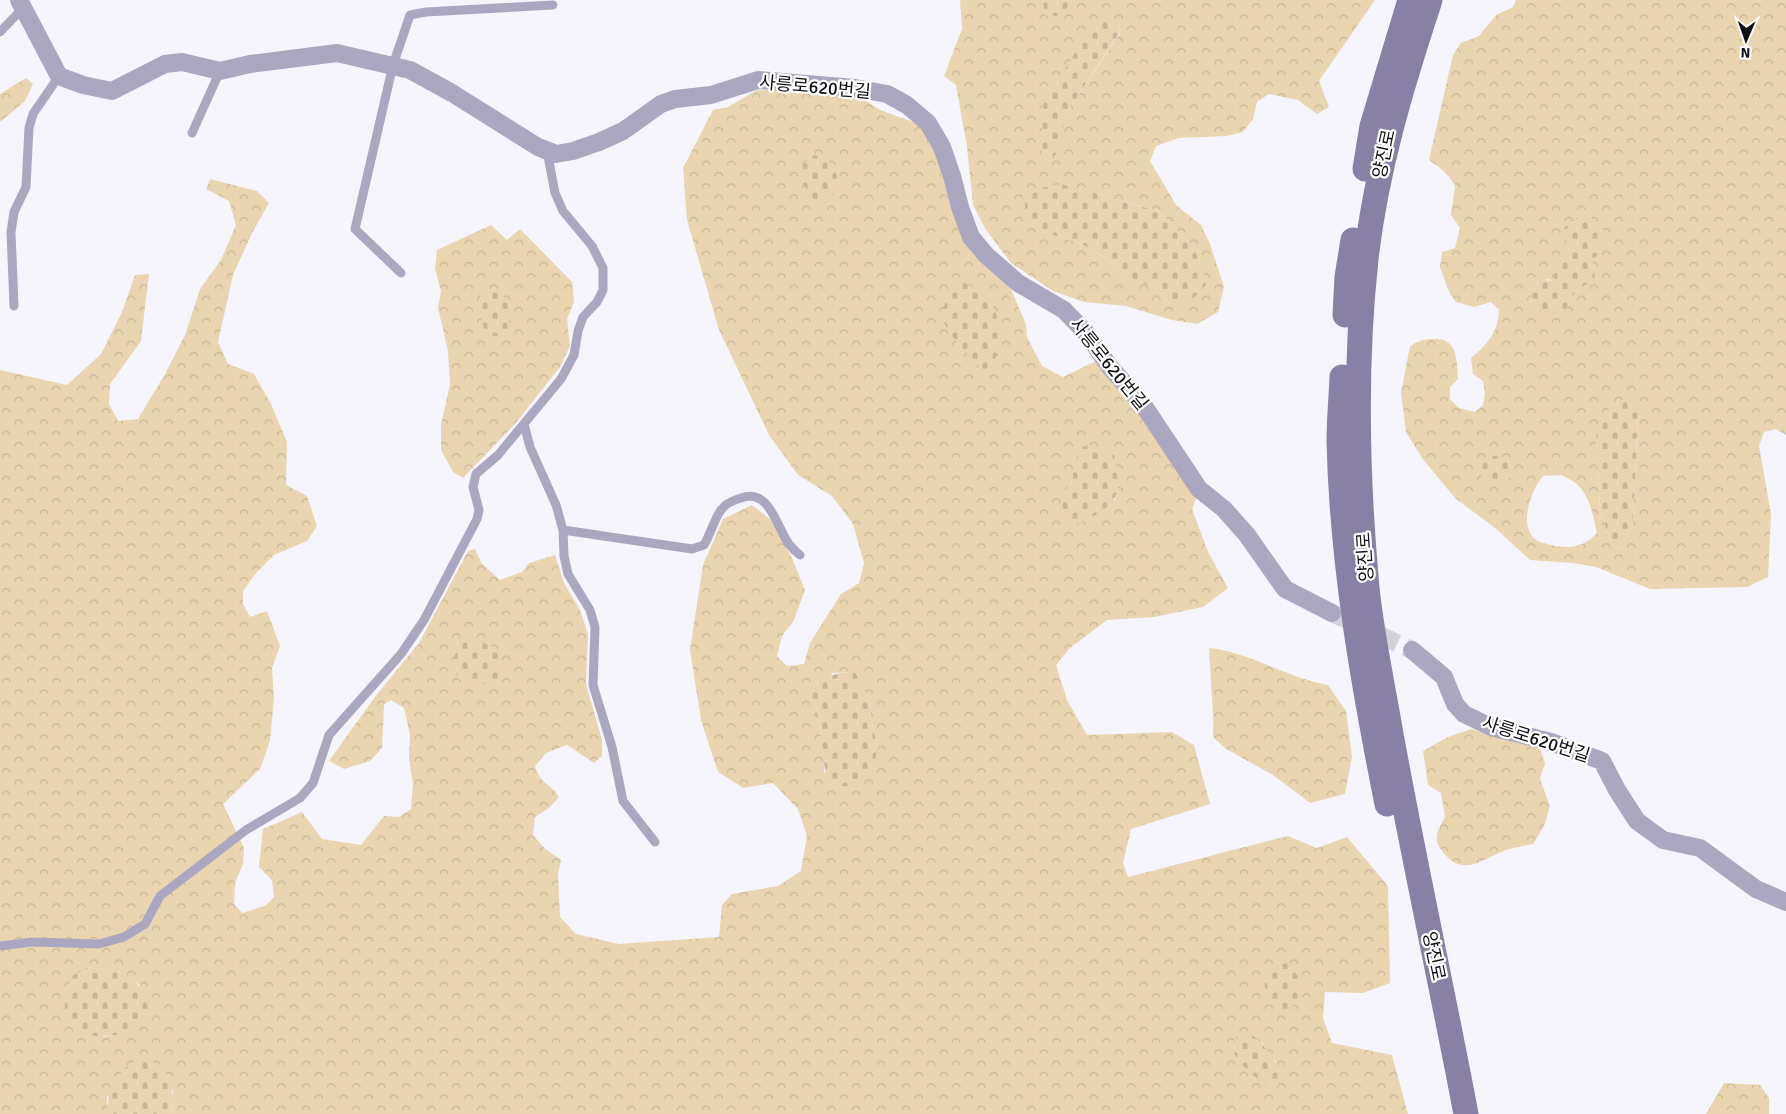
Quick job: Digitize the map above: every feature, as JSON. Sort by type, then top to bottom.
[{"type":"main road","name":"양진로","points":[[1410,0],[1372,126],[1347,277],[1339,441],[1349,582],[1363,686],[1448,1114]]},
{"type":"main road","name":"양진로","points":[[1430,0],[1390,125],[1367,256],[1360,329],[1358,401],[1359,486],[1368,592],[1386,705],[1408,830],[1466,1114]]},
{"type":"street","points":[[21,4],[59,76]]},
{"type":"street","name":"사릉로620번길","points":[[59,76],[83,85],[112,91],[165,64],[182,62],[220,71],[250,64],[337,53],[410,70],[538,147],[556,154],[573,152],[623,131],[661,104],[675,99],[711,95],[758,80],[855,88],[887,94],[907,105],[928,124],[942,147],[960,207],[972,237],[986,255],[1018,283],[1064,310],[1087,334],[1109,366],[1142,403],[1199,489],[1224,509],[1246,535],[1285,589],[1332,613]]},
{"type":"street","name":"사릉로620번길","points":[[1412,650],[1444,677],[1455,704],[1464,714],[1491,728],[1551,742],[1602,761],[1617,790],[1637,821],[1663,840],[1700,848],[1756,889],[1786,902]]},
{"type":"lane","points":[[0,32],[21,4]]},
{"type":"lane","points":[[401,274],[355,228],[393,65],[410,15],[426,12],[553,5]]},
{"type":"lane","points":[[192,133],[220,71]]},
{"type":"lane","points":[[14,306],[11,232],[14,212],[26,187],[30,128],[33,114],[59,76]]},
{"type":"lane","points":[[0,946],[32,942],[99,944],[124,937],[146,924],[160,896],[246,830],[300,798],[313,783],[329,735],[401,654],[424,620],[477,519],[479,510],[473,487],[476,474],[498,454],[561,380],[574,355],[578,331],[583,317],[597,302],[603,290],[602,268],[592,246],[564,211],[555,193],[547,151]]},
{"type":"lane","points":[[524,424],[530,447],[556,505],[563,530],[564,556],[568,574],[590,610],[595,627],[593,685],[612,746],[623,801],[655,842]]},
{"type":"lane","points":[[563,530],[692,549],[704,545],[721,510],[733,500],[747,496],[758,498],[770,510],[779,521],[788,544],[800,555]]},
{"type":"green space","points":[[960,0],[1375,0],[1319,81],[1329,107],[1317,114],[1298,100],[1269,94],[1257,102],[1253,119],[1243,132],[1226,136],[1179,138],[1156,146],[1150,161],[1176,205],[1201,225],[1210,244],[1224,287],[1218,312],[1197,324],[1172,320],[1126,306],[1084,302],[1053,291],[1011,263],[986,230],[973,205],[967,147],[956,85],[944,76],[962,29]],"holes":[[[1119,24],[1120,33],[1064,117]],[[1097,194],[1158,211],[1192,246],[1170,304],[1154,287],[1123,276],[1105,257],[1079,243],[1043,232]]]},
{"type":"green space","points":[[1043,0],[1076,0],[1057,16],[1045,15]]},
{"type":"green space","points":[[1516,0],[1786,0],[1786,435],[1776,429],[1764,432],[1759,446],[1771,514],[1768,577],[1747,587],[1650,589],[1596,567],[1573,563],[1530,560],[1495,528],[1455,498],[1422,458],[1406,432],[1401,393],[1410,346],[1419,341],[1436,339],[1449,343],[1455,353],[1458,379],[1450,387],[1450,399],[1459,408],[1475,412],[1483,405],[1485,393],[1483,381],[1473,374],[1471,358],[1491,337],[1497,325],[1499,310],[1491,302],[1474,307],[1456,302],[1450,294],[1440,267],[1442,252],[1455,248],[1460,228],[1451,215],[1455,185],[1446,173],[1429,160],[1453,55],[1461,43],[1479,36],[1496,15],[1513,7]],"holes":[[[1569,250],[1594,277],[1574,294],[1566,309],[1546,279],[1553,280]],[[1638,414],[1633,522],[1621,549],[1612,545],[1600,511],[1596,431]],[[1560,475],[1577,484],[1582,490],[1593,514],[1597,533],[1592,538],[1580,545],[1561,547],[1538,541],[1533,537],[1529,531],[1527,515],[1531,497],[1543,476]]]},
{"type":"green space","points":[[1110,19],[1119,24],[1120,32],[1064,117],[1060,149],[1051,160],[1042,158],[1041,113],[1046,98],[1095,22]]},
{"type":"green space","points":[[26,78],[33,84],[25,101],[0,122],[0,94]]},
{"type":"green space","points":[[757,90],[850,90],[880,110],[927,127],[964,228],[1010,287],[1026,324],[1027,337],[1042,366],[1063,377],[1098,360],[1199,491],[1192,509],[1208,552],[1228,588],[1203,607],[1154,617],[1107,620],[1070,648],[1056,665],[1067,700],[1087,735],[1172,732],[1194,745],[1210,804],[1131,829],[1123,863],[1128,877],[1288,836],[1317,848],[1347,837],[1388,886],[1390,983],[1363,993],[1325,992],[1323,1018],[1332,1043],[1392,1055],[1408,1114],[171,1114],[173,1090],[107,1096],[107,1114],[0,1114],[0,370],[67,385],[101,354],[122,312],[135,275],[149,274],[141,341],[110,384],[109,404],[118,421],[138,419],[165,374],[185,335],[200,289],[221,260],[236,225],[229,201],[206,189],[210,179],[257,191],[269,203],[252,233],[233,275],[218,342],[228,364],[254,374],[271,404],[287,442],[286,485],[307,496],[317,526],[307,541],[274,555],[256,573],[243,591],[243,604],[250,617],[267,611],[280,646],[272,668],[274,698],[270,741],[260,769],[223,804],[244,848],[243,864],[235,883],[234,904],[242,913],[265,906],[274,897],[272,880],[259,867],[263,829],[302,812],[322,839],[361,845],[384,816],[399,817],[411,809],[413,784],[409,759],[410,735],[404,708],[391,700],[384,704],[382,748],[370,761],[344,769],[329,761],[374,698],[419,643],[468,551],[475,549],[482,564],[500,580],[522,572],[529,563],[555,555],[564,583],[580,610],[588,634],[586,684],[602,740],[602,756],[594,763],[567,745],[546,753],[535,766],[543,781],[559,797],[549,808],[535,817],[533,835],[545,849],[561,860],[558,873],[560,917],[576,934],[619,944],[719,937],[722,905],[732,894],[778,886],[801,871],[807,836],[798,809],[773,783],[743,788],[718,772],[701,720],[690,650],[703,565],[723,519],[752,505],[771,520],[792,558],[805,590],[794,620],[782,636],[777,656],[787,666],[804,664],[810,643],[841,594],[859,583],[864,563],[853,524],[832,496],[798,475],[769,435],[719,330],[687,220],[683,168],[713,110],[728,107]],"holes":[[[1118,472],[1115,500],[1063,494],[1073,481]],[[855,672],[870,702],[871,720],[878,748],[824,773],[824,751],[819,726],[832,673]],[[88,967],[120,972],[140,985],[133,1030],[103,1037]],[[1261,1040],[1268,1053],[1276,1062],[1277,1087]]]},
{"type":"green space","points":[[814,155],[829,162],[836,174],[836,188],[828,203],[816,202],[803,184],[803,165]]},
{"type":"green space","points":[[1061,184],[1158,211],[1192,246],[1202,266],[1206,285],[1191,300],[1170,304],[1154,287],[1123,276],[1105,257],[1079,243],[1043,232],[1024,217],[1026,197],[1040,188]]},
{"type":"green space","points":[[1588,216],[1601,223],[1605,236],[1598,255],[1592,259],[1595,277],[1574,294],[1566,309],[1544,317],[1533,301],[1531,284],[1553,280],[1560,256],[1569,250],[1564,228],[1578,217]]},
{"type":"green space","points":[[491,225],[507,240],[520,229],[572,282],[574,302],[567,319],[570,346],[560,367],[515,424],[463,478],[453,472],[441,450],[441,425],[450,384],[448,351],[438,308],[441,291],[435,269],[437,250]]},
{"type":"green space","points":[[964,283],[977,289],[986,297],[996,315],[998,337],[995,362],[984,370],[957,343],[940,317],[949,293]]},
{"type":"green space","points":[[493,290],[508,302],[510,318],[506,332],[497,336],[486,336],[480,311],[480,293]]},
{"type":"green space","points":[[1617,400],[1629,400],[1638,414],[1633,522],[1621,549],[1612,545],[1600,511],[1596,431],[1605,413]]},
{"type":"green space","points":[[1089,445],[1114,455],[1118,482],[1117,492],[1108,507],[1100,513],[1076,524],[1062,512],[1063,494],[1073,481],[1073,469],[1080,448]]},
{"type":"green space","points":[[1493,456],[1500,456],[1510,464],[1510,477],[1501,485],[1481,481],[1482,465]]},
{"type":"green space","points":[[474,640],[494,647],[501,661],[500,679],[475,686],[458,679],[453,661],[459,644]]},
{"type":"green space","points":[[1209,648],[1239,654],[1298,677],[1328,685],[1346,711],[1352,757],[1345,794],[1310,803],[1273,775],[1226,749],[1213,737]]},
{"type":"green space","points":[[855,672],[870,702],[871,720],[878,748],[871,774],[858,787],[829,785],[825,771],[821,733],[813,705],[812,691],[826,678],[842,673]]},
{"type":"green space","points":[[1471,729],[1540,749],[1545,763],[1540,779],[1550,806],[1544,826],[1533,844],[1509,849],[1481,862],[1465,865],[1458,864],[1450,859],[1437,842],[1438,830],[1445,817],[1441,793],[1428,785],[1423,751],[1448,737]]},
{"type":"green space","points":[[1289,963],[1300,982],[1300,996],[1292,1006],[1285,1010],[1274,1003],[1267,995],[1265,979],[1266,972],[1276,965]]},
{"type":"green space","points":[[88,967],[119,972],[128,976],[141,989],[147,1006],[146,1014],[142,1022],[135,1029],[115,1035],[78,1035],[66,1013],[66,993],[72,976]]},
{"type":"green space","points":[[1245,1030],[1262,1044],[1283,1076],[1277,1087],[1256,1078],[1231,1049],[1237,1036]]},
{"type":"green space","points":[[145,1056],[161,1068],[169,1079],[172,1093],[171,1114],[107,1114],[112,1086],[129,1065]]},
{"type":"green space","points":[[1724,1083],[1760,1085],[1769,1098],[1769,1114],[1706,1114]]},
{"type":"tunnel","points":[[1332,613],[1412,650]]}]
